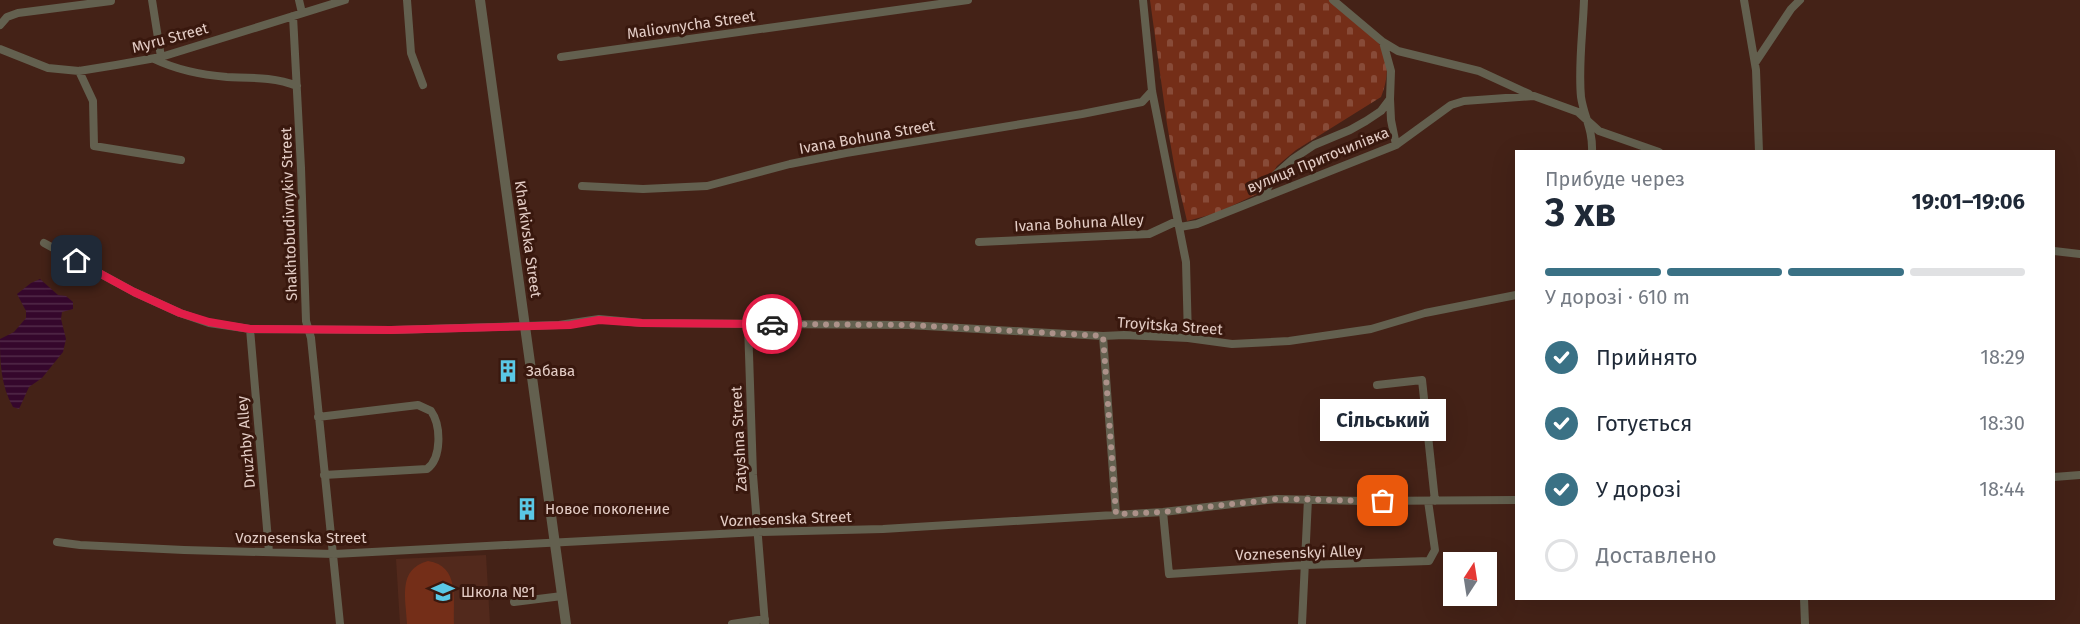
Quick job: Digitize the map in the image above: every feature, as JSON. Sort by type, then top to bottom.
[{"type":"street","points":[[0,25],[7,17],[18,14],[111,2],[111,0]]},
{"type":"street","points":[[152,0],[158,58],[193,72],[224,77],[276,79],[297,86]]},
{"type":"street","name":"Shakhtobudivnykiv Street","points":[[299,0],[297,86],[306,321],[309,330],[340,624]]},
{"type":"street","name":"Myru Street","points":[[0,49],[48,68],[79,71],[158,58],[345,0]]},
{"type":"street","points":[[407,0],[411,53],[423,85]]},
{"type":"street","name":"Kharkivska Street","points":[[480,0],[566,624]]},
{"type":"street","name":"Maliovnycha Street","points":[[561,57],[968,0]]},
{"type":"street","points":[[1143,0],[1152,91],[1186,262],[1188,338]]},
{"type":"street","points":[[1333,0],[1383,42],[1398,51],[1479,70],[1534,96]]},
{"type":"street","points":[[1584,0],[1581,87],[1583,106],[1589,122],[1592,150]]},
{"type":"street","points":[[1744,0],[1755,63],[1759,150]]},
{"type":"street","points":[[1755,63],[1792,5],[1800,0]]},
{"type":"street","points":[[1383,42],[1391,71],[1391,120],[1396,145]]},
{"type":"street","points":[[79,71],[93,101],[94,146],[181,160]]},
{"type":"street","name":"Ivana Bohuna Street","points":[[582,186],[643,189],[707,186],[790,164],[1142,102],[1152,91]]},
{"type":"street","name":"вулиця Приточилівка","points":[[1179,224],[1197,224],[1396,145],[1456,103],[1477,99],[1534,96],[1574,110],[1599,130],[1654,150]]},
{"type":"street","points":[[1263,196],[1274,176],[1293,159],[1314,145],[1366,121],[1381,111],[1390,99]]},
{"type":"street","name":"Ivana Bohuna Alley","points":[[979,242],[1149,234],[1179,224]]},
{"type":"street","name":"Troyitska Street","points":[[44,243],[134,292],[180,313],[209,322],[250,329],[391,330],[570,325],[599,320],[642,323],[908,325],[1103,336],[1188,338],[1232,344],[1289,341],[1371,329],[1417,315],[1515,295]]},
{"type":"street","points":[[2055,251],[2080,254]]},
{"type":"street","name":"Zatyshna Street","points":[[748,324],[753,475],[765,622]]},
{"type":"street","name":"Druzhby Alley","points":[[250,329],[269,552]]},
{"type":"street","points":[[1103,336],[1116,514]]},
{"type":"street","points":[[1377,385],[1422,380],[1432,501]]},
{"type":"street","points":[[318,417],[418,405],[431,411],[436,423],[436,453],[432,465],[427,469],[324,475]]},
{"type":"street","points":[[2055,477],[2080,475]]},
{"type":"street","points":[[1302,624],[1308,499]]},
{"type":"street","name":"Voznesenska Street","points":[[57,542],[184,550],[334,554],[758,532],[883,529],[1163,512],[1259,500],[1515,500]]},
{"type":"street","name":"Voznesenskyi Alley","points":[[1163,512],[1169,574],[1306,565],[1429,561],[1435,550],[1432,501]]},
{"type":"street","points":[[514,602],[562,596]]},
{"type":"street","points":[[1804,600],[1805,624]]},
{"type":"street","points":[[732,624],[765,622]]},
{"type":"shaded area","points":[[40,279],[58,295],[66,296],[73,302],[73,309],[62,312],[61,319],[66,339],[63,352],[42,378],[29,387],[19,409],[13,407],[4,383],[0,339],[14,332],[26,318],[26,311],[17,294]]},
{"type":"shaded area","name":"Школа №1","points":[[486,555],[490,624],[400,624],[396,559]]},
{"type":"green space","points":[[1150,0],[1332,0],[1377,40],[1387,64],[1381,97],[1296,150],[1277,166],[1261,192],[1217,213],[1187,221],[1167,124]]},
{"type":"green space","points":[[428,561],[445,569],[450,577],[454,594],[454,624],[407,624],[405,595],[407,578],[418,565]]},
{"type":"way so far","points":[[772,324],[908,325],[1103,336],[1116,514],[1163,512],[1277,499],[1383,501]]},
{"type":"place","name":"Забава","points":[[508,371]]},
{"type":"place","name":"Сільський","points":[[1383,501]]},
{"type":"place","name":"Новое поколение","points":[[527,509]]},
{"type":"place","name":"Школа №1","points":[[443,592]]},
{"type":"route","points":[[77,261],[134,292],[180,313],[209,322],[250,329],[391,330],[570,325],[593,320],[642,323],[772,324]]}]
